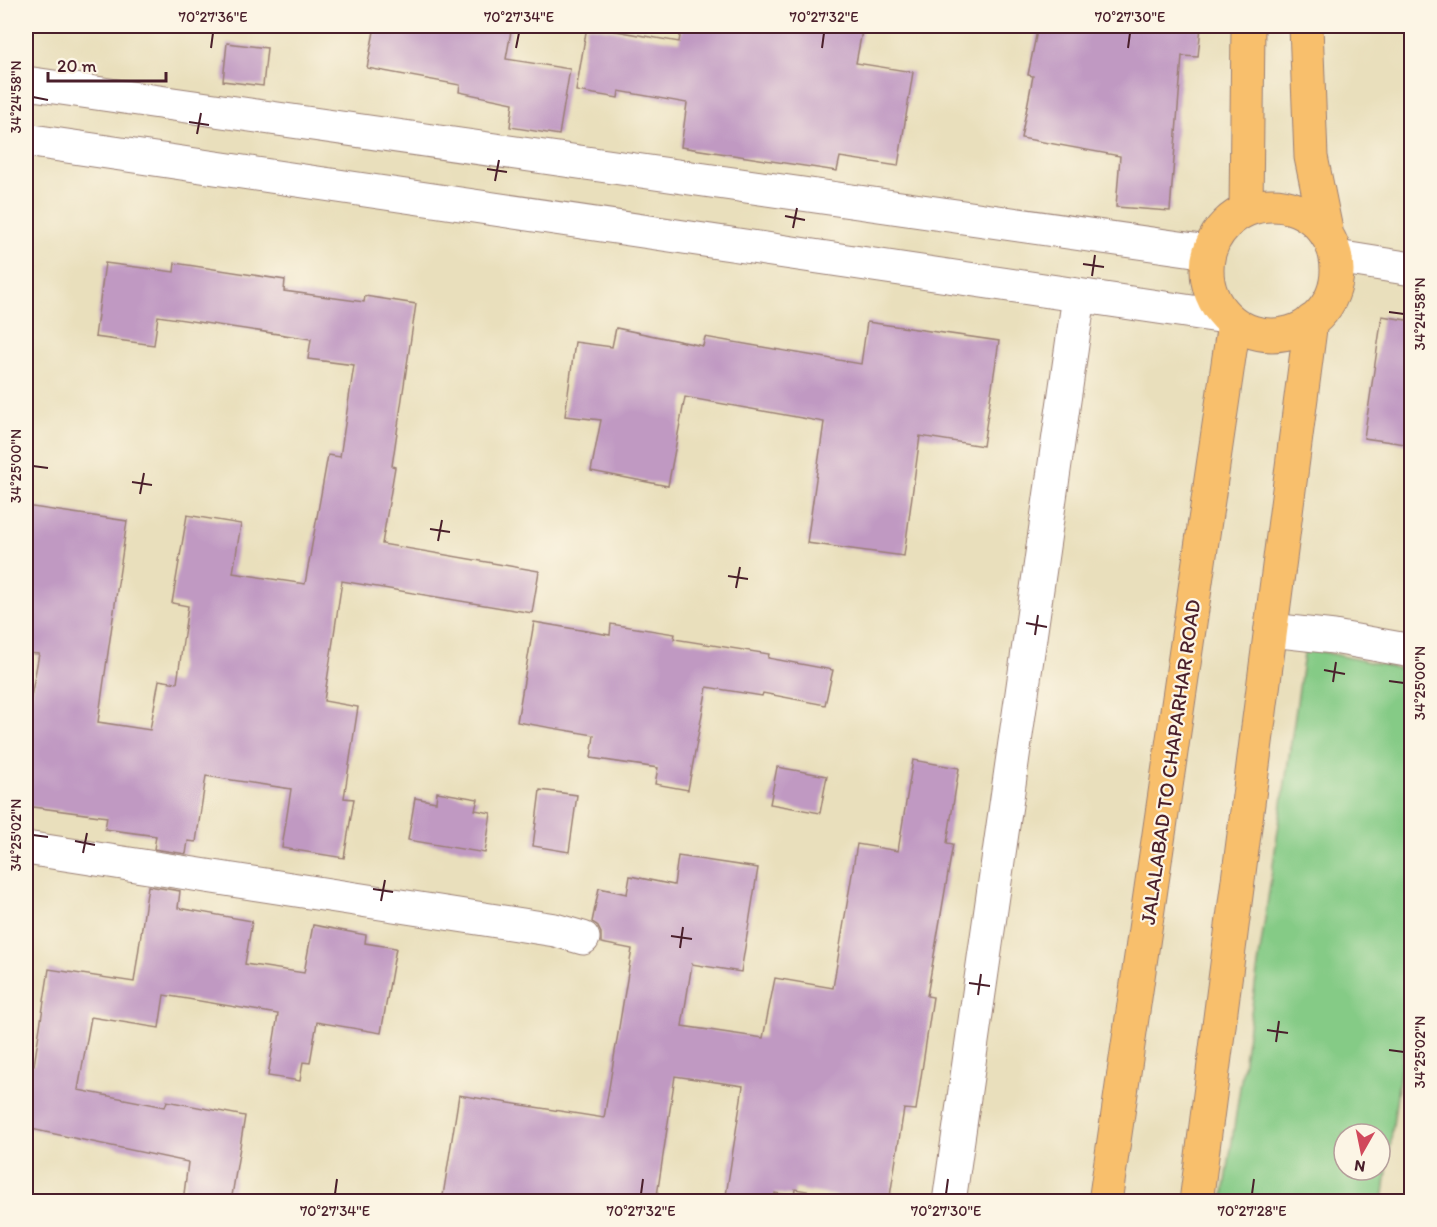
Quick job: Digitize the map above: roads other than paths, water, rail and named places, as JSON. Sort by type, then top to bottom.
[{"type":"main road","points":[[1246,209],[1248,26]]},
{"type":"main road","points":[[1306,26],[1311,157],[1331,244],[1336,287],[1322,313],[1299,330],[1270,336],[1241,328],[1230,320],[1219,308],[1207,282],[1208,252],[1222,226],[1246,209],[1275,204],[1303,211],[1331,244]]},
{"type":"main road","name":"JALALABAD TO CHAPARHAR ROAD","points":[[1104,1202],[1230,320]]},
{"type":"main road","points":[[1196,1202],[1311,321]]},
{"type":"street","points":[[26,83],[1208,252]]},
{"type":"street","points":[[26,140],[1230,320]]},
{"type":"street","points":[[1331,244],[1412,270]]},
{"type":"street","points":[[949,1202],[1079,296]]},
{"type":"street","points":[[1271,630],[1334,637],[1412,651]]},
{"type":"street","points":[[26,848],[555,930],[583,938]]}]
